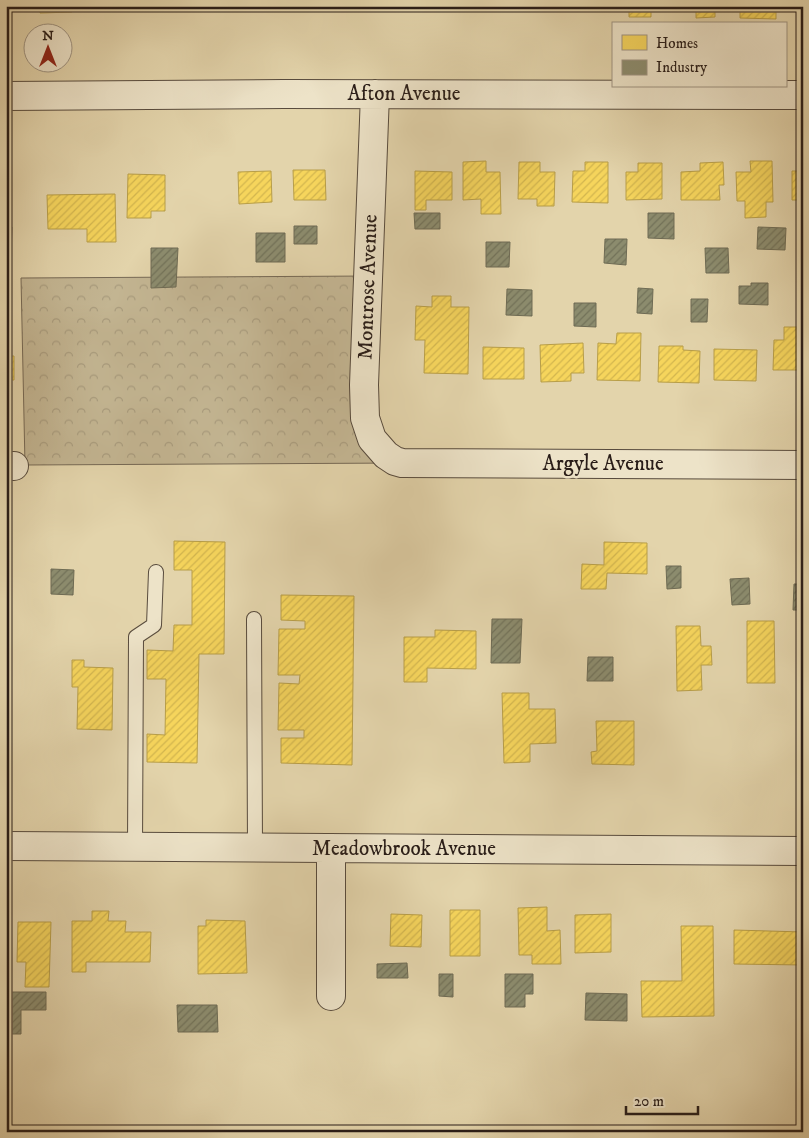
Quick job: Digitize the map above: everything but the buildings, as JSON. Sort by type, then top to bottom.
[{"type":"street","name":"Afton Avenue","points":[[6,96],[375,94],[803,95]]},
{"type":"street","name":"Montrose Avenue","points":[[375,94],[364,386],[365,418],[372,439],[386,455],[402,463]]},
{"type":"street","name":"Argyle Avenue","points":[[402,463],[803,465]]},
{"type":"street","name":"Meadowbrook Avenue","points":[[6,846],[803,851]]},
{"type":"street","points":[[331,848],[331,996]]},
{"type":"lane","points":[[135,847],[136,636],[154,625],[156,572]]},
{"type":"lane","points":[[254,618],[255,848]]},
{"type":"green space","points":[[368,276],[365,418],[402,463],[25,465],[21,278]]}]
